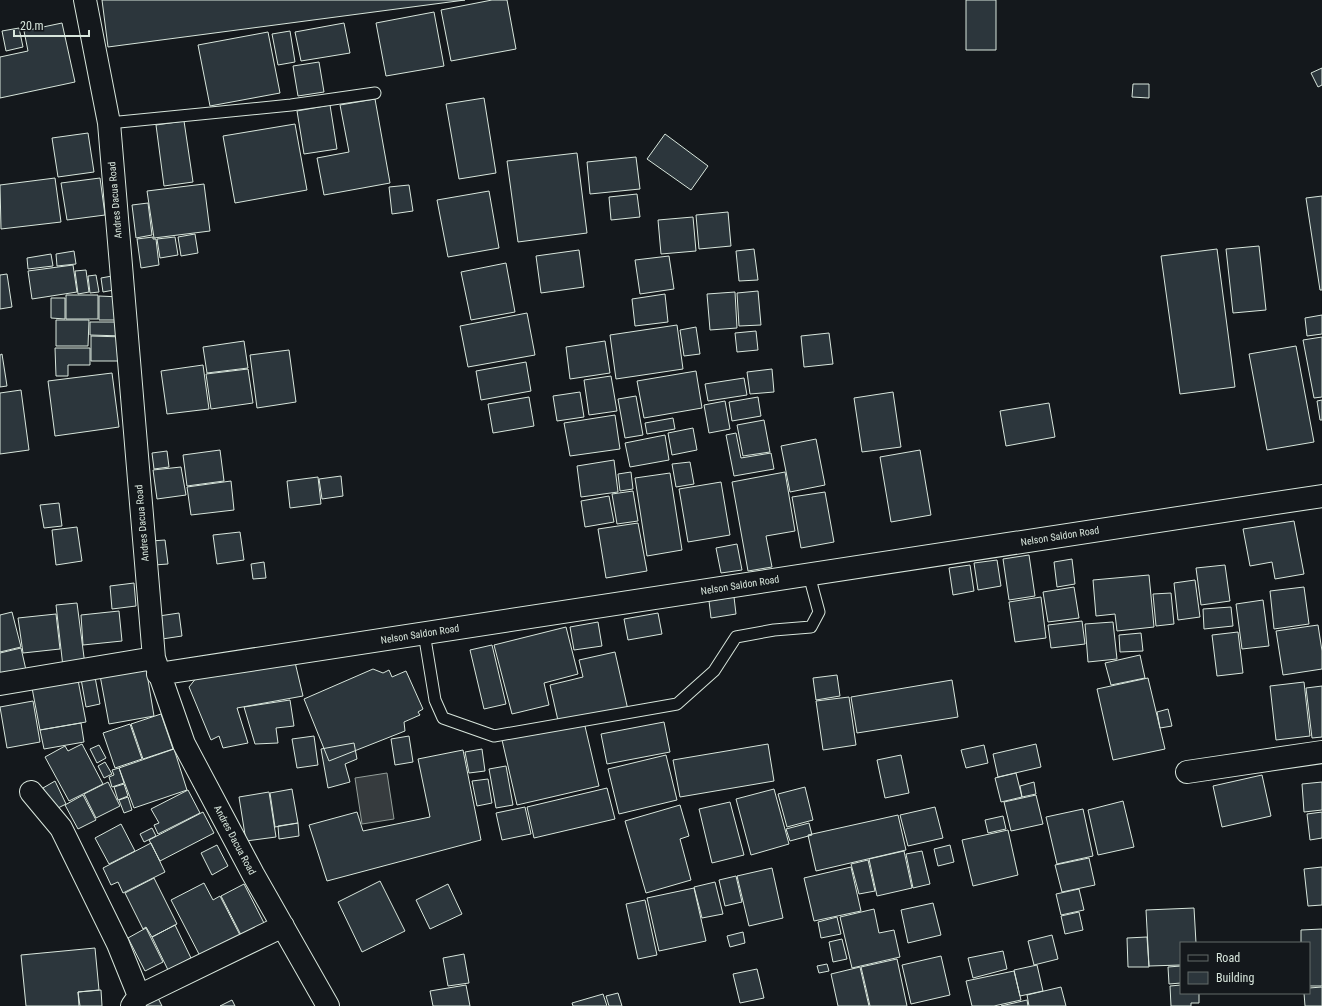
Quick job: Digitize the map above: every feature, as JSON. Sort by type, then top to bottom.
[{"type":"street","name":"Andres Dacua Road","points":[[85,0],[109,123],[156,666],[184,744],[328,1006]]},
{"type":"street","name":"Nelson Saldon Road","points":[[0,684],[424,633],[1322,496]]},
{"type":"street","points":[[1187,772],[1322,752]]},
{"type":"street","points":[[31,792],[61,828],[118,944],[135,1001],[283,926]]},
{"type":"lane","points":[[109,123],[291,105],[375,93]]},
{"type":"lane","points":[[424,633],[435,700],[443,718],[494,736],[677,704],[714,671],[736,637],[774,630],[811,627],[818,612],[809,575]]},
{"type":"shaded area","points":[[387,773],[394,819],[362,824],[355,778]]},
{"type":"building","points":[[102,0],[465,0],[108,47]]},
{"type":"building","points":[[492,0],[507,0],[516,49],[451,61],[441,10]]},
{"type":"building","points":[[966,0],[996,0],[996,50],[966,50]]},
{"type":"building","points":[[434,12],[444,66],[386,76],[376,23]]},
{"type":"building","points":[[62,23],[75,82],[0,98],[0,57],[28,51],[24,31]]},
{"type":"building","points":[[344,23],[350,53],[301,61],[295,32]]},
{"type":"building","points":[[19,28],[23,47],[6,51],[2,31]]},
{"type":"building","points":[[290,31],[295,62],[278,65],[272,34]]},
{"type":"building","points":[[268,32],[280,93],[210,106],[198,45]]},
{"type":"building","points":[[319,62],[324,92],[298,96],[293,66]]},
{"type":"building","points":[[1322,68],[1322,85],[1318,87],[1311,73]]},
{"type":"building","points":[[1133,84],[1149,84],[1149,98],[1132,97]]},
{"type":"building","points":[[484,98],[496,173],[459,179],[446,104]]},
{"type":"building","points":[[375,99],[390,183],[324,195],[317,158],[349,152],[340,105]]},
{"type":"building","points":[[330,105],[337,149],[304,154],[297,111]]},
{"type":"building","points":[[184,121],[193,182],[164,186],[156,125]]},
{"type":"building","points":[[295,124],[307,190],[235,203],[223,136]]},
{"type":"building","points":[[88,133],[94,172],[58,177],[52,138]]},
{"type":"building","points":[[665,134],[708,166],[691,190],[647,159]]},
{"type":"building","points":[[577,153],[587,233],[518,242],[507,161]]},
{"type":"building","points":[[636,157],[640,189],[590,194],[587,162]]},
{"type":"building","points":[[55,178],[61,222],[1,229],[0,185]]},
{"type":"building","points":[[100,178],[105,215],[67,220],[61,183]]},
{"type":"building","points":[[204,184],[210,231],[154,238],[147,191]]},
{"type":"building","points":[[409,185],[413,211],[392,214],[389,187]]},
{"type":"building","points":[[489,191],[499,248],[448,257],[437,200]]},
{"type":"building","points":[[637,194],[640,217],[611,220],[609,197]]},
{"type":"building","points":[[1322,196],[1322,290],[1320,290],[1306,198]]},
{"type":"building","points":[[148,203],[152,235],[136,238],[132,205]]},
{"type":"building","points":[[728,212],[731,246],[699,249],[696,215]]},
{"type":"building","points":[[693,217],[696,251],[661,254],[658,220]]},
{"type":"building","points":[[195,234],[198,253],[181,256],[178,237]]},
{"type":"building","points":[[153,237],[153,239],[156,239],[159,265],[141,268],[137,239]]},
{"type":"building","points":[[175,237],[178,255],[160,258],[157,239]]},
{"type":"building","points":[[1259,246],[1266,310],[1233,313],[1226,249]]},
{"type":"building","points":[[754,249],[758,280],[739,281],[736,251]]},
{"type":"building","points":[[1217,249],[1235,387],[1180,394],[1161,256]]},
{"type":"building","points":[[579,250],[584,287],[541,293],[536,256]]},
{"type":"building","points":[[74,251],[76,264],[57,266],[56,254]]},
{"type":"building","points":[[51,254],[53,266],[28,269],[27,258]]},
{"type":"building","points":[[669,256],[674,289],[640,294],[635,260]]},
{"type":"building","points":[[506,263],[515,312],[471,320],[461,272]]},
{"type":"building","points":[[73,265],[77,292],[32,299],[28,271]]},
{"type":"building","points":[[86,270],[89,292],[78,294],[75,271]]},
{"type":"building","points":[[7,274],[12,307],[0,309],[0,275]]},
{"type":"building","points":[[96,275],[99,292],[90,293],[88,276]]},
{"type":"building","points":[[112,276],[114,290],[103,292],[101,278]]},
{"type":"building","points":[[758,291],[761,325],[739,326],[737,293]]},
{"type":"building","points":[[735,292],[737,328],[710,330],[707,294]]},
{"type":"building","points":[[665,294],[668,322],[635,326],[632,299]]},
{"type":"building","points":[[66,295],[98,295],[98,319],[66,319]]},
{"type":"building","points":[[99,296],[121,297],[121,320],[99,320]]},
{"type":"building","points":[[51,298],[65,298],[65,319],[51,318]]},
{"type":"building","points":[[527,313],[535,355],[468,367],[460,326]]},
{"type":"building","points":[[1322,315],[1322,334],[1307,336],[1305,318]]},
{"type":"building","points":[[56,320],[89,320],[88,346],[56,346]]},
{"type":"building","points":[[90,322],[123,322],[123,336],[90,335]]},
{"type":"building","points":[[677,325],[683,369],[616,379],[610,335]]},
{"type":"building","points":[[696,327],[700,354],[684,356],[680,330]]},
{"type":"building","points":[[756,331],[758,350],[737,352],[735,333]]},
{"type":"building","points":[[829,333],[833,364],[804,367],[801,336]]},
{"type":"building","points":[[91,336],[124,337],[124,361],[91,361]]},
{"type":"building","points":[[1322,337],[1322,397],[1314,398],[1303,340]]},
{"type":"building","points":[[244,341],[248,368],[207,373],[203,347]]},
{"type":"building","points":[[605,341],[610,373],[570,379],[566,347]]},
{"type":"building","points":[[1296,346],[1314,442],[1267,450],[1249,354]]},
{"type":"building","points":[[55,348],[90,348],[90,365],[68,365],[68,376],[56,376]]},
{"type":"building","points":[[289,350],[296,402],[257,408],[250,355]]},
{"type":"building","points":[[2,354],[7,386],[0,387],[0,355]]},
{"type":"building","points":[[526,362],[531,391],[481,400],[476,371]]},
{"type":"building","points":[[203,365],[209,409],[167,414],[161,371]]},
{"type":"building","points":[[248,369],[253,403],[211,409],[206,374]]},
{"type":"building","points":[[772,369],[774,392],[750,394],[747,372]]},
{"type":"building","points":[[696,371],[702,408],[644,418],[637,381]]},
{"type":"building","points":[[112,373],[119,427],[55,436],[48,381]]},
{"type":"building","points":[[611,376],[617,411],[589,415],[584,380]]},
{"type":"building","points":[[744,378],[747,395],[708,401],[705,384]]},
{"type":"building","points":[[21,390],[29,450],[0,454],[0,393]]},
{"type":"building","points":[[580,392],[584,417],[557,421],[553,396]]},
{"type":"building","points":[[893,392],[901,447],[862,452],[854,398]]},
{"type":"building","points":[[636,396],[643,435],[625,438],[618,399]]},
{"type":"building","points":[[529,397],[534,426],[493,433],[488,404]]},
{"type":"building","points":[[758,397],[761,416],[732,421],[729,402]]},
{"type":"building","points":[[1322,400],[1322,420],[1320,420],[1317,401]]},
{"type":"building","points":[[725,401],[730,429],[709,433],[704,405]]},
{"type":"building","points":[[1049,403],[1055,437],[1006,446],[1000,411]]},
{"type":"building","points":[[615,415],[620,449],[570,456],[564,423]]},
{"type":"building","points":[[673,418],[675,429],[647,434],[645,423]]},
{"type":"building","points":[[764,420],[770,452],[743,456],[737,425]]},
{"type":"building","points":[[693,428],[697,450],[672,455],[668,433]]},
{"type":"building","points":[[736,433],[741,458],[771,453],[774,469],[734,476],[726,435]]},
{"type":"building","points":[[665,435],[669,460],[630,467],[625,443]]},
{"type":"building","points":[[816,439],[825,485],[790,492],[781,446]]},
{"type":"building","points":[[220,450],[224,481],[187,486],[183,455]]},
{"type":"building","points":[[920,450],[931,515],[891,522],[880,457]]},
{"type":"building","points":[[167,451],[169,467],[154,469],[152,453]]},
{"type":"building","points":[[614,460],[618,492],[581,497],[577,466]]},
{"type":"building","points":[[690,462],[694,484],[676,487],[672,464]]},
{"type":"building","points":[[181,467],[186,495],[157,499],[153,470]]},
{"type":"building","points":[[631,472],[633,489],[620,491],[618,474]]},
{"type":"building","points":[[785,472],[795,531],[766,536],[772,567],[748,571],[732,482]]},
{"type":"building","points":[[670,473],[682,550],[647,556],[635,478]]},
{"type":"building","points":[[341,476],[343,496],[322,499],[319,479]]},
{"type":"building","points":[[318,477],[321,504],[290,508],[287,481]]},
{"type":"building","points":[[231,481],[234,510],[191,515],[187,487]]},
{"type":"building","points":[[721,482],[730,535],[688,542],[679,489]]},
{"type":"building","points":[[633,491],[638,521],[617,524],[612,494]]},
{"type":"building","points":[[825,492],[834,542],[801,548],[792,497]]},
{"type":"building","points":[[609,496],[614,522],[585,527],[581,501]]},
{"type":"building","points":[[59,503],[62,526],[44,528],[40,505]]},
{"type":"building","points":[[1294,521],[1304,574],[1275,579],[1272,562],[1250,566],[1243,529]]},
{"type":"building","points":[[638,523],[647,571],[606,578],[598,529]]},
{"type":"building","points":[[77,527],[82,561],[56,565],[52,530]]},
{"type":"building","points":[[240,532],[244,560],[217,564],[213,535]]},
{"type":"building","points":[[165,540],[168,564],[154,565],[151,541]]},
{"type":"building","points":[[737,544],[742,570],[721,573],[716,548]]},
{"type":"building","points":[[1029,555],[1035,596],[1009,600],[1003,559]]},
{"type":"building","points":[[1072,559],[1075,584],[1057,587],[1054,562]]},
{"type":"building","points":[[997,560],[1001,586],[978,590],[974,563]]},
{"type":"building","points":[[264,562],[266,578],[253,579],[251,564]]},
{"type":"building","points":[[970,565],[974,591],[953,595],[949,568]]},
{"type":"building","points":[[1225,565],[1230,601],[1201,605],[1196,568]]},
{"type":"building","points":[[1149,575],[1154,627],[1117,631],[1115,614],[1096,616],[1093,580]]},
{"type":"building","points":[[1195,580],[1200,617],[1178,620],[1174,583]]},
{"type":"building","points":[[134,583],[136,606],[112,609],[110,586]]},
{"type":"building","points":[[1074,587],[1079,618],[1048,622],[1043,592]]},
{"type":"building","points":[[1304,587],[1309,624],[1274,629],[1270,591]]},
{"type":"building","points":[[1171,593],[1174,624],[1156,626],[1153,594]]},
{"type":"building","points":[[734,597],[736,614],[711,618],[709,601]]},
{"type":"building","points":[[1041,597],[1046,638],[1015,642],[1009,602]]},
{"type":"building","points":[[1263,600],[1269,646],[1242,649],[1236,604]]},
{"type":"building","points":[[77,603],[85,665],[63,667],[56,605]]},
{"type":"building","points":[[1231,607],[1233,626],[1204,629],[1203,609]]},
{"type":"building","points":[[119,611],[122,641],[83,645],[81,615]]},
{"type":"building","points":[[12,612],[21,647],[0,652],[0,615]]},
{"type":"building","points":[[179,613],[182,636],[162,639],[159,616]]},
{"type":"building","points":[[658,613],[662,634],[628,640],[624,619]]},
{"type":"building","points":[[56,614],[60,649],[23,653],[18,618]]},
{"type":"building","points":[[1082,621],[1085,644],[1051,648],[1048,625]]},
{"type":"building","points":[[598,622],[602,646],[574,650],[570,627]]},
{"type":"building","points":[[1113,622],[1117,659],[1088,662],[1085,624]]},
{"type":"building","points":[[1318,625],[1322,651],[1322,669],[1283,675],[1276,631]]},
{"type":"building","points":[[566,627],[578,674],[544,683],[549,705],[512,714],[494,645]]},
{"type":"building","points":[[1238,632],[1243,673],[1217,676],[1212,635]]},
{"type":"building","points":[[1141,633],[1143,651],[1120,652],[1119,635]]},
{"type":"building","points":[[492,645],[506,704],[484,709],[470,650]]},
{"type":"building","points":[[21,648],[26,670],[0,676],[0,653]]},
{"type":"building","points":[[615,652],[628,710],[559,725],[550,685],[583,677],[579,660]]},
{"type":"building","points":[[1140,655],[1145,678],[1111,685],[1105,663]]},
{"type":"building","points":[[294,658],[303,696],[237,708],[248,743],[223,748],[219,736],[211,740],[189,687],[197,677]]},
{"type":"building","points":[[145,662],[154,716],[109,724],[99,670]]},
{"type":"building","points":[[373,669],[383,673],[389,670],[392,677],[406,671],[423,709],[418,712],[420,715],[404,722],[405,731],[329,761],[304,699]]},
{"type":"building","points":[[837,675],[840,696],[816,700],[813,678]]},
{"type":"building","points":[[95,677],[100,704],[86,707],[81,679]]},
{"type":"building","points":[[1148,678],[1165,749],[1113,760],[1097,689]]},
{"type":"building","points":[[78,680],[86,722],[40,730],[32,688]]},
{"type":"building","points":[[952,680],[958,717],[857,733],[851,697]]},
{"type":"building","points":[[1304,682],[1310,736],[1276,740],[1270,686]]},
{"type":"building","points":[[1322,686],[1322,737],[1312,738],[1306,688]]},
{"type":"building","points":[[849,697],[856,745],[823,750],[816,701]]},
{"type":"building","points":[[290,700],[294,726],[276,728],[278,743],[255,744],[244,707]]},
{"type":"building","points":[[33,701],[40,742],[7,748],[0,707]]},
{"type":"building","points":[[1168,709],[1172,726],[1160,728],[1157,712]]},
{"type":"building","points":[[161,714],[173,749],[143,759],[131,724]]},
{"type":"building","points":[[584,722],[599,786],[517,805],[502,740]]},
{"type":"building","points":[[664,722],[670,752],[607,764],[601,734]]},
{"type":"building","points":[[81,723],[84,742],[44,749],[40,730]]},
{"type":"building","points":[[130,724],[142,759],[115,768],[103,733]]},
{"type":"building","points":[[314,736],[318,765],[297,768],[292,739]]},
{"type":"building","points":[[409,736],[413,762],[395,765],[391,739]]},
{"type":"building","points":[[354,743],[357,759],[345,764],[350,782],[328,788],[321,749]]},
{"type":"building","points":[[82,744],[103,784],[69,801],[45,757],[65,746],[68,751]]},
{"type":"building","points":[[768,744],[774,781],[680,797],[673,760]]},
{"type":"building","points":[[1036,744],[1041,767],[998,777],[993,754]]},
{"type":"building","points":[[99,745],[106,758],[97,763],[90,749]]},
{"type":"building","points":[[984,745],[988,763],[966,768],[961,750]]},
{"type":"building","points":[[174,749],[187,790],[134,808],[119,768]]},
{"type":"building","points":[[482,749],[485,771],[469,773],[465,752]]},
{"type":"building","points":[[463,750],[481,840],[327,881],[309,825],[357,812],[363,831],[430,817],[418,759]]},
{"type":"building","points":[[666,755],[677,800],[619,814],[608,769]]},
{"type":"building","points":[[901,755],[909,793],[885,798],[877,760]]},
{"type":"building","points":[[105,762],[112,774],[104,778],[98,766]]},
{"type":"building","points":[[506,766],[513,805],[496,808],[489,769]]},
{"type":"building","points":[[119,768],[124,783],[112,787],[109,777],[114,775],[112,770]]},
{"type":"building","points":[[1016,773],[1022,797],[1001,802],[995,778]]},
{"type":"building","points":[[1262,775],[1271,816],[1222,827],[1213,786]]},
{"type":"building","points":[[488,779],[492,803],[477,806],[472,781]]},
{"type":"building","points":[[55,781],[66,804],[54,810],[43,788]]},
{"type":"building","points":[[108,782],[120,806],[96,818],[84,794]]},
{"type":"building","points":[[1034,782],[1036,794],[1022,797],[1020,786]]},
{"type":"building","points":[[1322,782],[1322,810],[1304,812],[1302,784]]},
{"type":"building","points":[[124,784],[128,796],[118,800],[114,787]]},
{"type":"building","points":[[805,787],[813,820],[787,827],[778,794]]},
{"type":"building","points":[[607,788],[615,819],[534,838],[527,807]]},
{"type":"building","points":[[292,789],[298,823],[275,827],[270,793]]},
{"type":"building","points":[[774,789],[789,844],[751,855],[736,799]]},
{"type":"building","points":[[188,790],[200,813],[158,834],[154,825],[159,823],[151,809]]},
{"type":"building","points":[[269,792],[276,837],[246,841],[239,797]]},
{"type":"building","points":[[83,795],[96,820],[78,829],[65,805]]},
{"type":"building","points":[[1036,795],[1043,824],[1011,831],[1004,802]]},
{"type":"building","points":[[128,797],[132,810],[124,813],[119,800]]},
{"type":"building","points":[[1123,801],[1134,847],[1098,855],[1088,810]]},
{"type":"building","points":[[730,802],[744,855],[712,863],[699,809]]},
{"type":"building","points":[[680,805],[689,836],[680,839],[691,880],[646,893],[625,821]]},
{"type":"building","points":[[525,807],[531,834],[502,840],[496,813]]},
{"type":"building","points":[[935,807],[943,838],[908,846],[900,815]]},
{"type":"building","points":[[1083,809],[1093,856],[1057,864],[1046,817]]},
{"type":"building","points":[[203,812],[214,833],[160,861],[149,840]]},
{"type":"building","points":[[1322,812],[1322,838],[1310,840],[1307,814]]},
{"type":"building","points":[[898,815],[906,850],[816,871],[808,835]]},
{"type":"building","points":[[1003,816],[1006,829],[988,833],[985,820]]},
{"type":"building","points":[[298,823],[299,836],[279,839],[278,826]]},
{"type":"building","points":[[809,823],[812,835],[790,841],[786,829]]},
{"type":"building","points":[[121,824],[135,851],[109,864],[95,838]]},
{"type":"building","points":[[152,828],[156,836],[144,842],[140,834]]},
{"type":"building","points":[[1008,830],[1018,875],[973,886],[962,840]]},
{"type":"building","points":[[151,843],[165,872],[123,893],[118,882],[111,885],[103,868]]},
{"type":"building","points":[[217,845],[228,866],[212,875],[201,853]]},
{"type":"building","points":[[950,845],[954,862],[938,866],[934,849]]},
{"type":"building","points":[[904,851],[912,888],[877,896],[869,859]]},
{"type":"building","points":[[922,851],[930,884],[913,888],[906,854]]},
{"type":"building","points":[[1089,858],[1095,885],[1062,892],[1055,865]]},
{"type":"building","points":[[868,860],[875,891],[859,894],[851,864]]},
{"type":"building","points":[[851,867],[861,911],[814,921],[804,878]]},
{"type":"building","points":[[1322,867],[1322,905],[1308,906],[1304,869]]},
{"type":"building","points":[[772,868],[783,918],[749,926],[737,876]]},
{"type":"building","points":[[736,876],[742,902],[725,906],[719,880]]},
{"type":"building","points":[[154,878],[177,924],[152,937],[146,927],[143,929],[125,893]]},
{"type":"building","points":[[380,881],[405,931],[362,952],[338,902]]},
{"type":"building","points":[[715,882],[723,914],[702,918],[694,887]]},
{"type":"building","points":[[204,883],[213,900],[220,896],[240,935],[200,956],[171,900]]},
{"type":"building","points":[[244,884],[264,923],[241,935],[221,896]]},
{"type":"building","points":[[448,884],[462,914],[430,929],[416,900]]},
{"type":"building","points":[[694,888],[706,941],[659,951],[647,898]]},
{"type":"building","points":[[1079,889],[1084,910],[1061,915],[1056,894]]},
{"type":"building","points":[[645,900],[657,955],[638,959],[626,904]]},
{"type":"building","points":[[933,903],[941,935],[908,943],[901,910]]},
{"type":"building","points":[[1194,908],[1196,942],[1180,942],[1180,965],[1149,966],[1146,910]]},
{"type":"building","points":[[874,909],[879,933],[894,930],[900,957],[852,968],[840,917]]},
{"type":"building","points":[[1079,912],[1083,930],[1065,934],[1061,916]]},
{"type":"building","points":[[837,917],[841,934],[821,938],[818,922]]},
{"type":"building","points":[[175,925],[191,958],[168,970],[152,937]]},
{"type":"building","points":[[146,928],[163,962],[145,971],[128,938]]},
{"type":"building","points":[[1322,929],[1322,986],[1310,986],[1310,942],[1301,942],[1301,930]]},
{"type":"building","points":[[743,932],[745,943],[730,947],[727,936]]},
{"type":"building","points":[[1052,935],[1058,959],[1034,965],[1028,941]]},
{"type":"building","points":[[1147,937],[1149,967],[1128,967],[1127,938]]},
{"type":"building","points":[[842,939],[847,959],[833,962],[829,942]]},
{"type":"building","points":[[95,948],[99,990],[78,992],[79,1006],[26,1006],[21,955]]},
{"type":"building","points":[[1003,951],[1007,969],[973,978],[968,958]]},
{"type":"building","points":[[464,954],[469,983],[448,986],[443,958]]},
{"type":"building","points":[[941,956],[950,995],[911,1004],[902,965]]},
{"type":"building","points":[[897,959],[907,1006],[870,1006],[861,967]]},
{"type":"building","points":[[827,964],[829,971],[819,973],[817,966]]},
{"type":"building","points":[[1037,965],[1043,991],[1020,996],[1014,970]]},
{"type":"building","points":[[1180,966],[1180,983],[1169,984],[1168,967]]},
{"type":"building","points":[[860,967],[869,1006],[838,1006],[831,974]]},
{"type":"building","points":[[757,969],[764,998],[740,1003],[733,974]]},
{"type":"building","points":[[1014,971],[1021,1000],[994,1006],[972,1006],[966,981]]},
{"type":"building","points":[[466,985],[470,1006],[433,1006],[430,991]]},
{"type":"building","points":[[1180,985],[1180,994],[1199,994],[1199,1003],[1191,1003],[1191,1006],[1171,1006],[1170,986]]},
{"type":"building","points":[[1061,987],[1066,1006],[1029,1006],[1027,995]]},
{"type":"building","points":[[1322,987],[1322,1006],[1305,1006],[1304,994],[1310,994],[1310,988]]},
{"type":"building","points":[[101,990],[102,1006],[80,1006],[78,992]]},
{"type":"building","points":[[618,993],[622,1006],[609,1006],[606,996]]},
{"type":"building","points":[[603,994],[607,1006],[573,1006],[572,1003]]},
{"type":"building","points":[[158,998],[162,1006],[142,1006]]},
{"type":"building","points":[[232,1000],[235,1006],[220,1006]]},
{"type":"building","points":[[1027,1000],[1028,1006],[1001,1006]]}]
